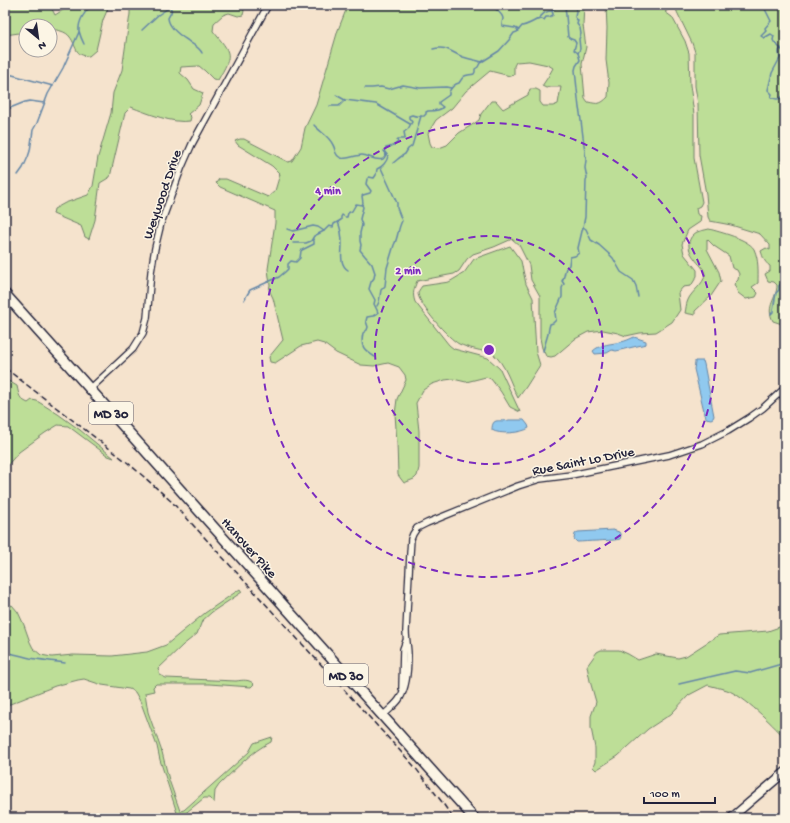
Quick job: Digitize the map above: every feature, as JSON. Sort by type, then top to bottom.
[{"type":"highway","name":"Hanover Pike","points":[[5,294],[474,818]]},
{"type":"street","name":"Weywood Drive","points":[[90,389],[133,349],[143,333],[148,318],[151,272],[155,248],[161,223],[181,169],[192,144],[268,5]]},
{"type":"street","name":"Rue Saint Lo Drive","points":[[382,716],[400,698],[405,686],[408,656],[406,641],[411,539],[418,528],[427,523],[536,480],[613,467],[669,454],[702,444],[714,439],[749,418],[763,408],[785,388]]},
{"type":"street","points":[[731,818],[785,772]]},
{"type":"green space","points":[[5,5],[50,5],[55,15],[71,5],[111,5],[109,6],[103,20],[96,50],[89,56],[84,56],[78,52],[68,35],[58,30],[58,18],[18,18],[18,33],[5,35]]},
{"type":"green space","points":[[130,5],[242,5],[244,11],[243,15],[238,16],[229,13],[223,15],[214,23],[213,31],[224,45],[228,54],[226,65],[218,80],[213,79],[199,66],[181,67],[180,73],[188,80],[194,89],[203,93],[199,105],[188,114],[191,117],[190,121],[176,121],[152,115],[131,107],[125,113],[110,177],[100,183],[95,220],[89,239],[85,237],[81,226],[53,214],[54,209],[65,203],[88,195],[93,186],[98,157],[111,113],[113,93],[122,70]]},
{"type":"green space","points":[[348,5],[584,5],[583,25],[586,47],[582,64],[585,98],[588,102],[597,103],[601,103],[608,97],[609,83],[606,60],[606,5],[669,5],[669,9],[665,12],[672,17],[685,41],[689,53],[690,85],[694,114],[694,158],[702,202],[700,206],[696,208],[697,214],[701,216],[700,222],[688,230],[682,244],[684,254],[697,270],[697,276],[691,286],[683,287],[678,293],[680,310],[672,322],[656,332],[626,336],[603,330],[588,332],[575,339],[555,356],[551,357],[546,356],[542,348],[540,338],[540,296],[531,280],[529,265],[519,245],[512,239],[473,254],[467,259],[459,271],[454,274],[417,281],[414,291],[415,302],[449,345],[454,349],[488,358],[500,369],[520,412],[510,407],[491,379],[486,377],[466,382],[453,379],[432,384],[423,390],[416,403],[419,431],[419,468],[417,476],[414,479],[404,483],[398,475],[395,414],[397,399],[406,380],[405,375],[399,367],[388,363],[374,366],[361,365],[336,353],[324,344],[317,342],[301,346],[275,363],[270,362],[269,357],[283,340],[273,298],[269,290],[270,285],[268,269],[275,223],[275,211],[220,187],[216,183],[219,179],[226,179],[268,197],[275,191],[280,174],[272,166],[238,145],[235,141],[244,139],[288,162],[292,161],[301,147],[305,128],[316,105],[338,30]],"holes":[[[529,61],[548,65],[553,68],[542,86],[546,88],[561,87],[558,104],[553,106],[543,106],[540,102],[540,91],[536,89],[530,89],[528,95],[503,109],[496,101],[491,101],[481,114],[479,120],[459,133],[447,145],[439,148],[432,147],[428,133],[436,120],[452,108],[466,91],[490,71],[510,76],[514,75],[514,66],[516,62]]]},
{"type":"green space","points":[[676,5],[785,5],[785,323],[782,324],[773,321],[770,311],[777,285],[774,282],[768,281],[765,274],[770,271],[770,266],[765,261],[761,251],[766,248],[770,250],[770,245],[760,234],[731,225],[710,221],[708,217],[706,194],[699,155],[698,104],[695,86],[695,52],[677,12]]},
{"type":"green space","points":[[709,229],[740,239],[751,245],[756,253],[758,270],[758,283],[752,287],[758,293],[756,297],[746,299],[738,293],[734,284],[738,280],[739,274],[737,270],[732,268],[729,256],[714,246],[707,239],[707,249],[719,272],[721,281],[711,296],[695,311],[695,315],[685,313],[690,297],[702,282],[705,275],[703,268],[696,261],[689,249],[689,242],[693,235],[697,232]]},
{"type":"green space","points":[[510,246],[521,261],[526,284],[533,298],[536,352],[540,365],[518,398],[504,368],[497,357],[492,353],[467,347],[454,341],[429,314],[418,294],[422,286],[449,282],[464,273],[474,259]]},
{"type":"green space","points":[[5,379],[17,386],[19,394],[23,400],[28,403],[32,400],[37,401],[58,414],[114,458],[108,456],[68,426],[58,425],[19,452],[5,468]]},
{"type":"green space","points":[[240,589],[242,592],[212,612],[202,621],[197,634],[158,669],[160,675],[166,678],[236,681],[246,680],[254,684],[251,687],[209,684],[156,684],[153,687],[154,691],[145,693],[148,712],[180,811],[184,810],[249,752],[254,743],[272,737],[271,742],[256,751],[219,785],[215,791],[214,803],[209,798],[204,798],[182,816],[178,816],[157,746],[141,703],[135,692],[129,689],[102,685],[84,679],[55,686],[5,706],[5,608],[12,605],[18,612],[33,648],[41,655],[52,657],[73,655],[112,656],[147,652],[166,645],[205,613]]},
{"type":"green space","points":[[785,625],[785,709],[782,720],[785,724],[785,738],[742,698],[727,690],[708,685],[689,695],[671,714],[648,729],[618,756],[596,770],[593,767],[595,762],[595,748],[591,728],[591,716],[596,702],[587,666],[597,652],[601,650],[619,650],[638,660],[656,654],[678,658],[686,656],[719,635],[768,631]]},
{"type":"water","points":[[634,337],[646,341],[646,344],[616,351],[612,350],[607,353],[595,354],[593,351],[603,346],[623,342]]},
{"type":"water","points":[[695,361],[703,361],[704,364],[714,416],[711,419],[706,418],[704,411],[694,369]]},
{"type":"water","points":[[524,420],[529,428],[510,433],[495,432],[492,430],[493,423],[495,421]]},
{"type":"water","points":[[613,530],[619,532],[621,536],[620,539],[577,542],[574,539],[575,534],[578,532]]},
{"type":"waterway","points":[[84,44],[79,27],[85,13],[92,5]]},
{"type":"waterway","points":[[168,5],[171,10],[168,18],[172,28],[197,47],[202,53]]},
{"type":"waterway","points":[[492,5],[503,17],[502,26],[519,30]]},
{"type":"waterway","points":[[537,20],[544,20],[546,17],[553,15],[552,11],[556,5]]},
{"type":"waterway","points":[[565,5],[568,37],[576,43],[574,50],[578,53]]},
{"type":"waterway","points":[[543,351],[550,324],[556,320],[555,313],[562,297],[562,288],[564,284],[562,281],[566,268],[569,265],[570,257],[579,253],[578,248],[585,217],[587,178],[585,168],[586,160],[575,70],[580,60],[578,53],[580,49],[579,39],[581,34],[580,28],[577,24],[578,21],[575,17],[576,5]]},
{"type":"waterway","points":[[766,5],[765,9],[771,21],[765,28],[766,31],[761,36],[764,38],[771,34],[774,36],[774,42],[785,55]]},
{"type":"waterway","points":[[142,30],[158,15],[170,7]]},
{"type":"waterway","points":[[375,357],[364,348],[362,342],[363,333],[368,327],[366,321],[367,317],[378,313],[374,304],[375,300],[369,289],[375,273],[372,264],[360,250],[360,233],[362,225],[360,219],[363,207],[362,196],[370,193],[371,191],[366,184],[367,179],[369,177],[374,178],[377,169],[385,162],[388,156],[384,151],[386,148],[397,143],[398,139],[404,139],[404,132],[408,129],[412,122],[409,116],[424,116],[428,111],[442,108],[443,107],[439,104],[439,102],[449,95],[452,88],[466,75],[474,74],[475,69],[480,63],[499,51],[522,26],[538,19],[545,12],[552,11]]},
{"type":"waterway","points":[[18,175],[28,157],[33,130],[48,94],[63,68],[79,32]]},
{"type":"waterway","points":[[433,49],[442,48],[463,57],[482,62]]},
{"type":"waterway","points":[[781,48],[779,51],[780,58],[772,73],[768,90],[772,94],[771,97],[775,99],[780,98],[785,94]]},
{"type":"waterway","points":[[5,73],[53,86]]},
{"type":"waterway","points":[[365,88],[381,87],[389,89],[403,85],[420,88],[451,88]]},
{"type":"waterway","points":[[336,95],[345,100],[376,104],[410,124]]},
{"type":"waterway","points":[[330,106],[339,106],[345,100]]},
{"type":"waterway","points":[[5,110],[30,101],[44,103]]},
{"type":"waterway","points":[[393,163],[405,154],[412,146],[421,116]]},
{"type":"waterway","points":[[314,125],[329,139],[336,154],[341,158],[362,155],[380,160],[383,159],[386,154]]},
{"type":"waterway","points":[[377,306],[381,290],[385,286],[387,268],[402,221],[397,208],[397,203],[381,168]]},
{"type":"waterway","points":[[293,243],[306,243],[311,241],[314,236],[324,231],[329,226],[333,227],[334,224],[341,220],[342,215],[347,217],[348,213],[352,211],[356,204],[362,205]]},
{"type":"waterway","points":[[338,222],[342,236],[342,262],[348,270]]},
{"type":"waterway","points":[[287,229],[293,231],[313,226],[324,231]]},
{"type":"waterway","points":[[583,227],[586,229],[591,240],[613,258],[621,272],[633,280],[638,297]]},
{"type":"waterway","points":[[244,300],[250,290],[279,277],[285,272],[291,261],[296,262],[300,258],[302,250],[314,244],[313,239]]},
{"type":"waterway","points":[[785,256],[785,264]]},
{"type":"waterway","points":[[771,314],[773,312],[776,293],[779,290],[785,270]]},
{"type":"waterway","points":[[5,653],[65,663]]},
{"type":"waterway","points":[[679,684],[735,671],[750,673],[785,663]]},
{"type":"railway","points":[[5,368],[128,463],[172,502],[414,766],[453,818]]}]
